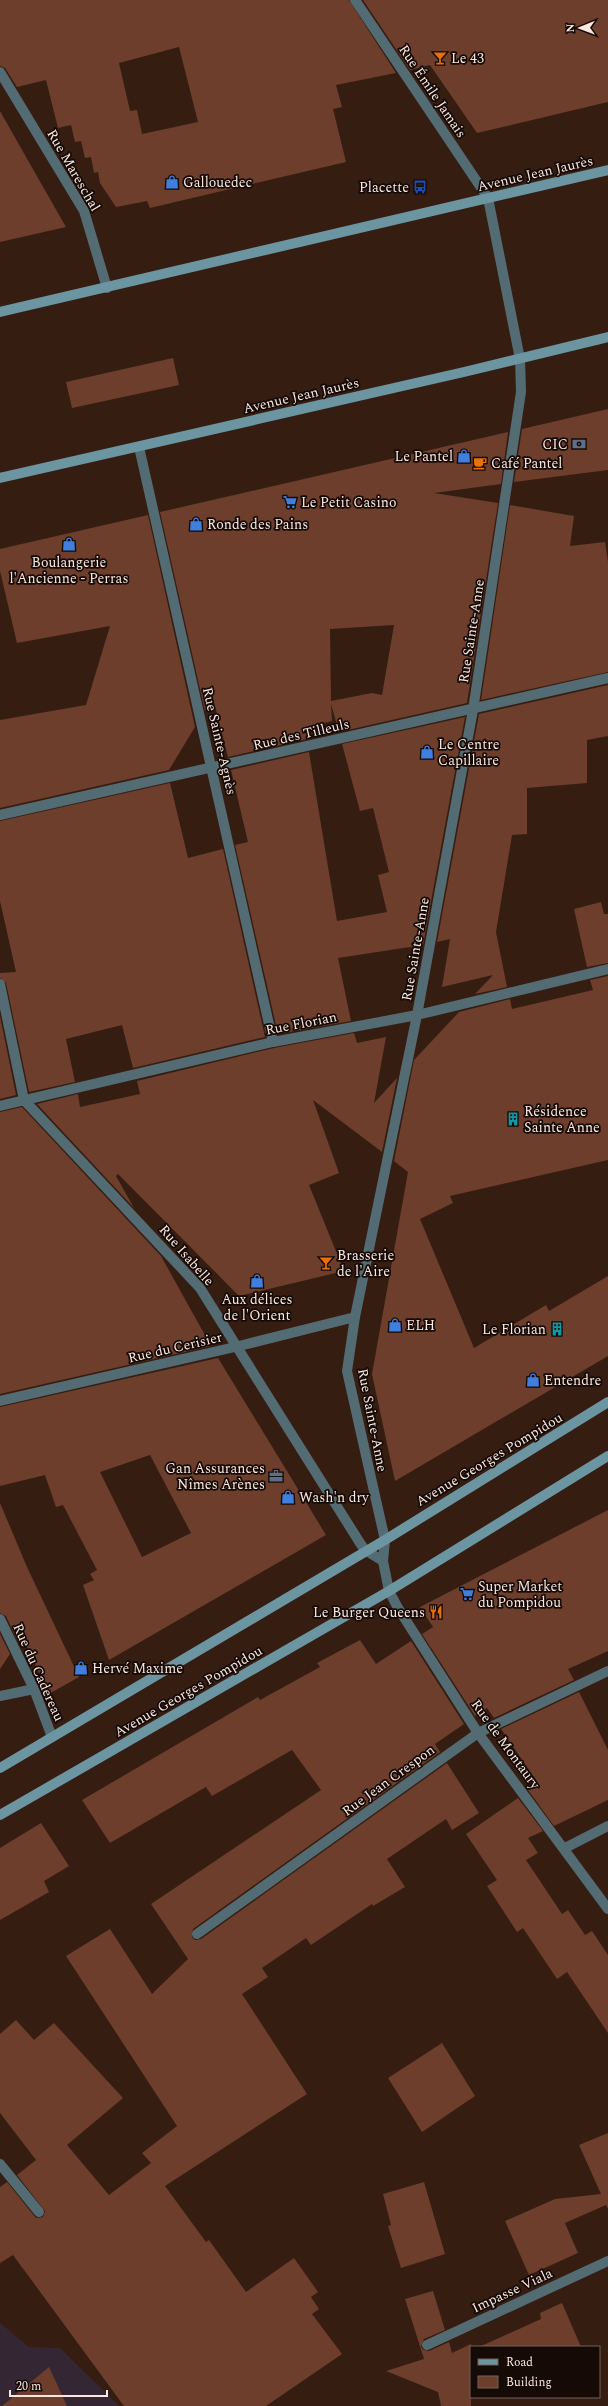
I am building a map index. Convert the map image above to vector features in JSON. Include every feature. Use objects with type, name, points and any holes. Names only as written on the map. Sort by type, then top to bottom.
[{"type":"main road","name":"Avenue Jean Jaurès","points":[[0,312],[608,170]]},
{"type":"main road","name":"Avenue Jean Jaurès","points":[[0,478],[520,359],[608,337]]},
{"type":"main road","name":"Avenue Georges Pompidou","points":[[0,1768],[365,1550],[385,1540],[608,1402]]},
{"type":"main road","name":"Avenue Georges Pompidou","points":[[0,1815],[389,1591],[608,1456]]},
{"type":"street","name":"Rue Émile Jamais","points":[[355,0],[488,198]]},
{"type":"street","name":"Rue Mareschal","points":[[0,72],[84,211],[107,288]]},
{"type":"street","name":"Rue Sainte-Anne","points":[[385,1540],[347,1371],[355,1317],[417,1015],[473,710],[521,392],[520,359],[488,198]]},
{"type":"street","name":"Rue Sainte-Agnès","points":[[139,447],[273,1042]]},
{"type":"street","name":"Rue des Tilleuls","points":[[0,815],[212,769],[608,678]]},
{"type":"street","name":"Rue Florian","points":[[0,1106],[273,1042],[417,1015],[608,969]]},
{"type":"street","points":[[0,984],[24,1100]]},
{"type":"street","name":"Rue Isabelle","points":[[24,1100],[200,1288],[235,1347],[365,1550]]},
{"type":"street","name":"Rue du Cerisier","points":[[0,1401],[235,1347],[355,1317]]},
{"type":"street","points":[[385,1540],[382,1561],[389,1591]]},
{"type":"street","points":[[365,1550],[382,1561]]},
{"type":"street","name":"Rue de Montaury","points":[[389,1591],[478,1733],[565,1848],[608,1909]]},
{"type":"street","name":"Rue du Cadereau","points":[[0,1619],[34,1689],[52,1737]]},
{"type":"street","name":"Rue Jean Crespon","points":[[196,1934],[478,1733],[608,1671]]},
{"type":"street","points":[[0,1696],[34,1689]]},
{"type":"street","points":[[565,1848],[608,1826]]},
{"type":"street","points":[[0,2164],[39,2212]]},
{"type":"street","name":"Impasse Viala","points":[[428,2345],[608,2261]]},
{"type":"shaded area","points":[[0,2323],[29,2347],[60,2348],[119,2406],[0,2406]]},
{"type":"building","points":[[0,0],[349,0],[396,73],[336,85],[342,107],[333,109],[346,162],[150,208],[147,201],[116,207],[100,183],[98,172],[94,173],[91,157],[85,158],[81,141],[75,142],[71,125],[58,128],[46,80],[17,87],[5,68],[0,66]],"holes":[[[179,47],[198,122],[142,134],[137,110],[130,111],[119,63]]]},
{"type":"building","points":[[363,0],[608,0],[608,102],[477,133],[430,65],[410,70]]},
{"type":"building","points":[[0,111],[38,178],[66,227],[0,242]]},
{"type":"building","points":[[173,358],[179,385],[72,408],[66,382]]},
{"type":"building","points":[[608,409],[608,470],[514,482],[522,429]]},
{"type":"building","points":[[508,432],[501,484],[434,493],[498,503],[467,703],[339,732],[331,704],[332,721],[305,727],[307,739],[228,757],[213,698],[205,711],[160,512]],"holes":[[[394,625],[382,695],[372,693],[331,701],[330,629]]]},
{"type":"building","points":[[510,505],[574,516],[570,546],[605,542],[608,562],[608,672],[481,700]]},
{"type":"building","points":[[148,515],[195,727],[169,770],[0,808],[0,720],[86,705],[110,626],[17,643],[0,571],[0,549]]},
{"type":"building","points":[[608,685],[608,736],[587,740],[587,783],[527,788],[527,834],[512,835],[496,932],[507,987],[475,994],[493,975],[442,987],[450,939],[437,942],[479,714]]},
{"type":"building","points":[[465,717],[423,945],[338,958],[351,1021],[278,1034],[235,845],[248,842],[231,770],[309,752],[337,921],[387,912],[378,875],[389,872],[373,808],[360,811],[342,744]]},
{"type":"building","points":[[170,783],[188,858],[223,849],[265,1037],[133,1068],[122,1025],[66,1039],[75,1082],[29,1092],[6,983],[0,978],[0,973],[16,972],[0,901],[0,821]]},
{"type":"building","points":[[601,902],[604,914],[608,914],[608,963],[587,967],[574,909]]},
{"type":"building","points":[[608,976],[608,1160],[450,1196],[453,1203],[420,1219],[474,1348],[546,1305],[549,1311],[608,1276],[608,1356],[395,1481],[372,1374],[408,1172],[394,1161],[414,1060],[459,1012],[510,999],[512,1009],[593,990],[590,980]]},
{"type":"building","points":[[0,1016],[16,1095],[0,1099]]},
{"type":"building","points":[[354,1033],[357,1043],[386,1037],[374,1103],[397,1078],[382,1152],[313,1100],[339,1173],[309,1185],[344,1271],[239,1296],[118,1174],[116,1176],[134,1208],[37,1104],[78,1094],[80,1107],[140,1094],[137,1081],[274,1048]]},
{"type":"building","points":[[22,1107],[161,1256],[211,1346],[0,1394],[0,1112]]},
{"type":"building","points":[[218,1358],[326,1535],[109,1660],[83,1585],[94,1580],[90,1574],[97,1570],[63,1505],[56,1507],[45,1475],[0,1486],[0,1407]],"holes":[[[150,1455],[191,1533],[142,1557],[100,1472]]]},
{"type":"building","points":[[0,1503],[27,1567],[79,1677],[49,1694],[22,1636],[18,1642],[6,1616],[0,1613]]},
{"type":"building","points":[[608,1510],[608,1651],[568,1669],[574,1680],[494,1718],[487,1708],[475,1716],[422,1634],[433,1627],[420,1607]]},
{"type":"building","points":[[0,1634],[10,1654],[0,1669]]},
{"type":"building","points":[[360,1640],[376,1664],[411,1641],[464,1724],[435,1744],[440,1752],[193,1929],[192,1937],[195,1940],[201,1939],[447,1763],[479,1813],[452,1830],[446,1819],[387,1859],[405,1887],[373,1906],[372,1904],[311,1945],[306,1938],[262,1968],[268,1977],[242,1994],[307,2094],[165,2186],[206,2242],[209,2240],[246,2292],[294,2258],[318,2292],[311,2297],[319,2309],[312,2314],[342,2354],[266,2406],[124,2406],[13,2255],[0,2263],[0,2187],[7,2182],[36,2218],[43,2217],[45,2211],[17,2175],[36,2160],[0,2113],[0,2034],[16,2020],[34,2040],[54,2023],[123,2098],[67,2145],[109,2195],[151,2163],[142,2153],[177,2126],[66,1956],[110,1929],[152,1994],[188,1959],[151,1904],[321,1790],[292,1750],[212,1796],[206,1787],[110,1843],[82,1800],[258,1697],[260,1700],[320,1667],[317,1663]]},
{"type":"building","points":[[579,1692],[608,1750],[608,1800],[554,1826],[528,1790],[538,1783],[501,1729]]},
{"type":"building","points":[[518,1798],[543,1831],[528,1838],[538,1853],[526,1860],[562,1914],[568,1910],[585,1935],[592,1931],[608,1955],[608,2033],[567,1972],[557,1979],[523,1928],[517,1932],[487,1886],[497,1880],[466,1834]]},
{"type":"building","points":[[41,1823],[69,1866],[44,1881],[49,1892],[0,1920],[0,1848]]},
{"type":"building","points":[[442,2043],[475,2096],[422,2132],[388,2078]]},
{"type":"building","points":[[608,2133],[608,2209],[606,2205],[565,2223],[578,2253],[529,2275],[505,2221],[555,2199],[601,2194],[579,2145]]},
{"type":"building","points":[[424,2182],[445,2254],[401,2268],[388,2226],[391,2225],[383,2194]]},
{"type":"building","points":[[433,2291],[445,2330],[424,2339],[421,2347],[424,2350],[429,2351],[449,2342],[452,2353],[471,2344],[471,2406],[441,2406],[438,2392],[386,2371],[424,2359],[405,2299]]},
{"type":"building","points":[[562,2303],[581,2346],[481,2346],[541,2319],[540,2313]]},
{"type":"building","points":[[49,2367],[67,2406],[2,2406]]},
{"type":"place","name":"Le 43","points":[[440,58]]},
{"type":"place","name":"Gallouedec","points":[[172,182]]},
{"type":"place","name":"Placette","points":[[420,187]]},
{"type":"place","name":"CIC","points":[[579,444]]},
{"type":"place","name":"Le Pantel","points":[[464,456]]},
{"type":"place","name":"Café Pantel","points":[[480,463]]},
{"type":"place","name":"Le Petit Casino","points":[[290,502]]},
{"type":"place","name":"Ronde des Pains","points":[[196,524]]},
{"type":"place","name":"Boulangerie l'Ancienne - Perras","points":[[69,544]]},
{"type":"place","name":"Le Centre Capillaire","points":[[427,752]]},
{"type":"place","name":"Résidence Sainte Anne","points":[[513,1119]]},
{"type":"place","name":"Brasserie de l'Aire","points":[[326,1263]]},
{"type":"place","name":"Aux délices de l'Orient","points":[[257,1281]]},
{"type":"place","name":"ELH","points":[[395,1325]]},
{"type":"place","name":"Le Florian","points":[[557,1329]]},
{"type":"place","name":"Entendre","points":[[533,1380]]},
{"type":"place","name":"Gan Assurances Nîmes Arènes","points":[[276,1476]]},
{"type":"place","name":"Wash'n dry","points":[[288,1497]]},
{"type":"place","name":"Super Market du Pompidou","points":[[467,1594]]},
{"type":"place","name":"Le Burger Queens","points":[[436,1612]]},
{"type":"place","name":"Hervé Maxime","points":[[81,1668]]}]
